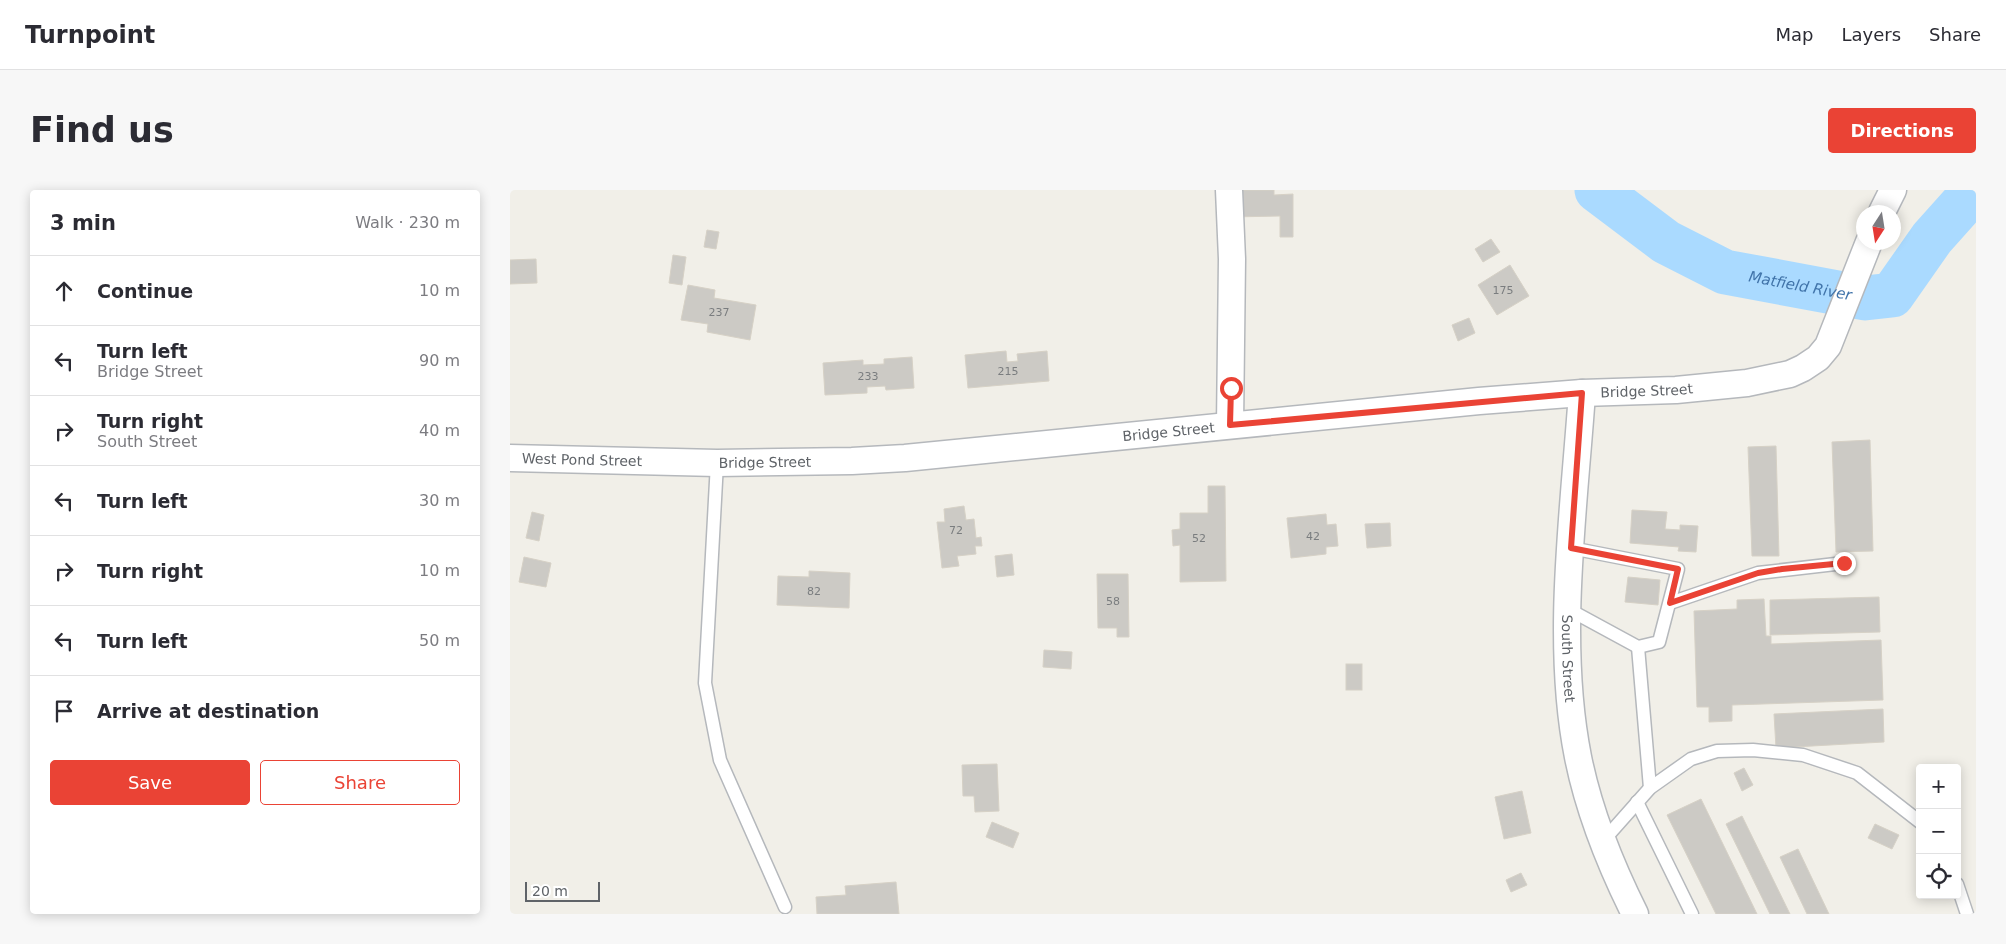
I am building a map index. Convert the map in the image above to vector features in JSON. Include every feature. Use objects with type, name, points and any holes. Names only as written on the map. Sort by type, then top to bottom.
[{"type":"street","points":[[1230,190],[1232,286],[1230,425]]},
{"type":"street","points":[[1886,205],[1893,190]]},
{"type":"street","name":"Bridge Street","points":[[656,462],[833,462],[905,458],[1230,425],[1582,393],[1676,390],[1746,383],[1790,374],[1818,358],[1834,335],[1866,250]]},
{"type":"street","name":"South Street","points":[[1582,393],[1568,609],[1568,677],[1572,717],[1578,757],[1588,796],[1603,841],[1635,914]]},
{"type":"street","name":"West Pond Street","points":[[510,458],[656,462]]},
{"type":"lane","points":[[717,463],[705,682],[720,760],[785,907]]},
{"type":"lane","points":[[1568,609],[1638,648],[1659,642],[1678,569],[1571,548]]},
{"type":"lane","points":[[1670,603],[1758,573],[1844,563]]},
{"type":"lane","points":[[1638,648],[1650,788]]},
{"type":"lane","points":[[1603,841],[1650,788],[1691,759],[1717,751],[1753,750],[1803,755],[1857,773],[1916,819]]},
{"type":"lane","points":[[1637,802],[1692,914]]},
{"type":"lane","points":[[1961,896],[1967,914]]},
{"type":"building","points":[[1231,190],[1274,190],[1274,195],[1293,194],[1293,237],[1280,237],[1280,216],[1231,217]]},
{"type":"building","points":[[707,230],[719,232],[716,249],[704,247]]},
{"type":"building","points":[[1491,239],[1500,252],[1483,262],[1475,249]]},
{"type":"building","points":[[673,255],[686,257],[682,285],[669,283]]},
{"type":"building","points":[[536,259],[537,283],[510,284],[510,260]]},
{"type":"building","points":[[1510,265],[1529,296],[1497,315],[1478,285]]},
{"type":"building","points":[[688,285],[715,290],[714,298],[756,305],[750,340],[707,332],[708,324],[681,320]]},
{"type":"building","points":[[1469,318],[1475,333],[1458,341],[1452,325]]},
{"type":"building","points":[[1006,351],[1007,362],[1018,361],[1017,354],[1047,351],[1049,381],[968,388],[965,355]]},
{"type":"building","points":[[912,357],[914,388],[886,390],[885,386],[867,387],[867,393],[825,395],[823,363],[863,360],[863,365],[884,364],[884,359]]},
{"type":"building","points":[[1870,440],[1873,551],[1836,552],[1832,442]]},
{"type":"building","points":[[1776,446],[1779,556],[1752,556],[1748,447]]},
{"type":"building","points":[[1208,486],[1225,486],[1226,581],[1180,582],[1180,545],[1173,546],[1172,530],[1180,529],[1180,513],[1208,513]]},
{"type":"building","points":[[964,506],[966,520],[974,519],[976,538],[981,537],[982,546],[975,546],[976,554],[957,556],[959,566],[942,568],[937,522],[945,522],[944,509]]},
{"type":"building","points":[[1632,510],[1667,512],[1665,529],[1680,530],[1680,525],[1698,526],[1696,552],[1678,551],[1679,547],[1630,543]]},
{"type":"building","points":[[532,512],[544,515],[539,541],[526,538]]},
{"type":"building","points":[[1326,514],[1327,525],[1336,524],[1338,546],[1326,547],[1326,554],[1291,558],[1287,518]]},
{"type":"building","points":[[1390,523],[1391,546],[1367,548],[1365,524]]},
{"type":"building","points":[[1012,554],[1014,575],[997,577],[995,556]]},
{"type":"building","points":[[524,557],[551,563],[546,587],[519,582]]},
{"type":"building","points":[[809,571],[850,573],[849,608],[777,605],[778,576],[809,577]]},
{"type":"building","points":[[1097,574],[1128,574],[1129,637],[1117,637],[1117,628],[1098,628]]},
{"type":"building","points":[[1628,577],[1660,580],[1658,605],[1625,602]]},
{"type":"building","points":[[1879,597],[1880,632],[1770,635],[1770,600]]},
{"type":"building","points":[[1764,599],[1766,636],[1771,636],[1771,644],[1881,640],[1883,700],[1732,705],[1732,721],[1709,722],[1709,707],[1697,707],[1694,611],[1737,609],[1737,600]]},
{"type":"building","points":[[1044,650],[1072,652],[1071,669],[1043,667]]},
{"type":"building","points":[[1346,664],[1362,664],[1362,690],[1346,690]]},
{"type":"building","points":[[1883,709],[1884,742],[1776,748],[1774,714]]},
{"type":"building","points":[[997,764],[999,811],[975,812],[974,796],[963,796],[962,765]]},
{"type":"building","points":[[1744,768],[1753,785],[1742,791],[1734,773]]},
{"type":"building","points":[[1522,791],[1531,833],[1504,839],[1495,797]]},
{"type":"building","points":[[1701,799],[1757,914],[1716,914],[1667,815]]},
{"type":"building","points":[[1742,816],[1790,914],[1770,914],[1726,824]]},
{"type":"building","points":[[992,822],[1019,833],[1013,848],[986,837]]},
{"type":"building","points":[[1875,824],[1899,835],[1892,849],[1868,838]]},
{"type":"building","points":[[1798,849],[1829,914],[1807,914],[1780,857]]},
{"type":"building","points":[[1521,873],[1527,885],[1511,892],[1506,880]]},
{"type":"building","points":[[896,882],[899,914],[817,914],[816,897],[846,895],[845,886]]},
{"type":"waterway","name":"Matfield River","points":[[1597,190],[1666,242],[1725,272],[1865,298],[1892,295],[1932,238],[1975,190]]},
{"type":"route","points":[[1231,388],[1230,425],[1582,393],[1571,548],[1678,569],[1670,603],[1758,573],[1844,563]]}]
